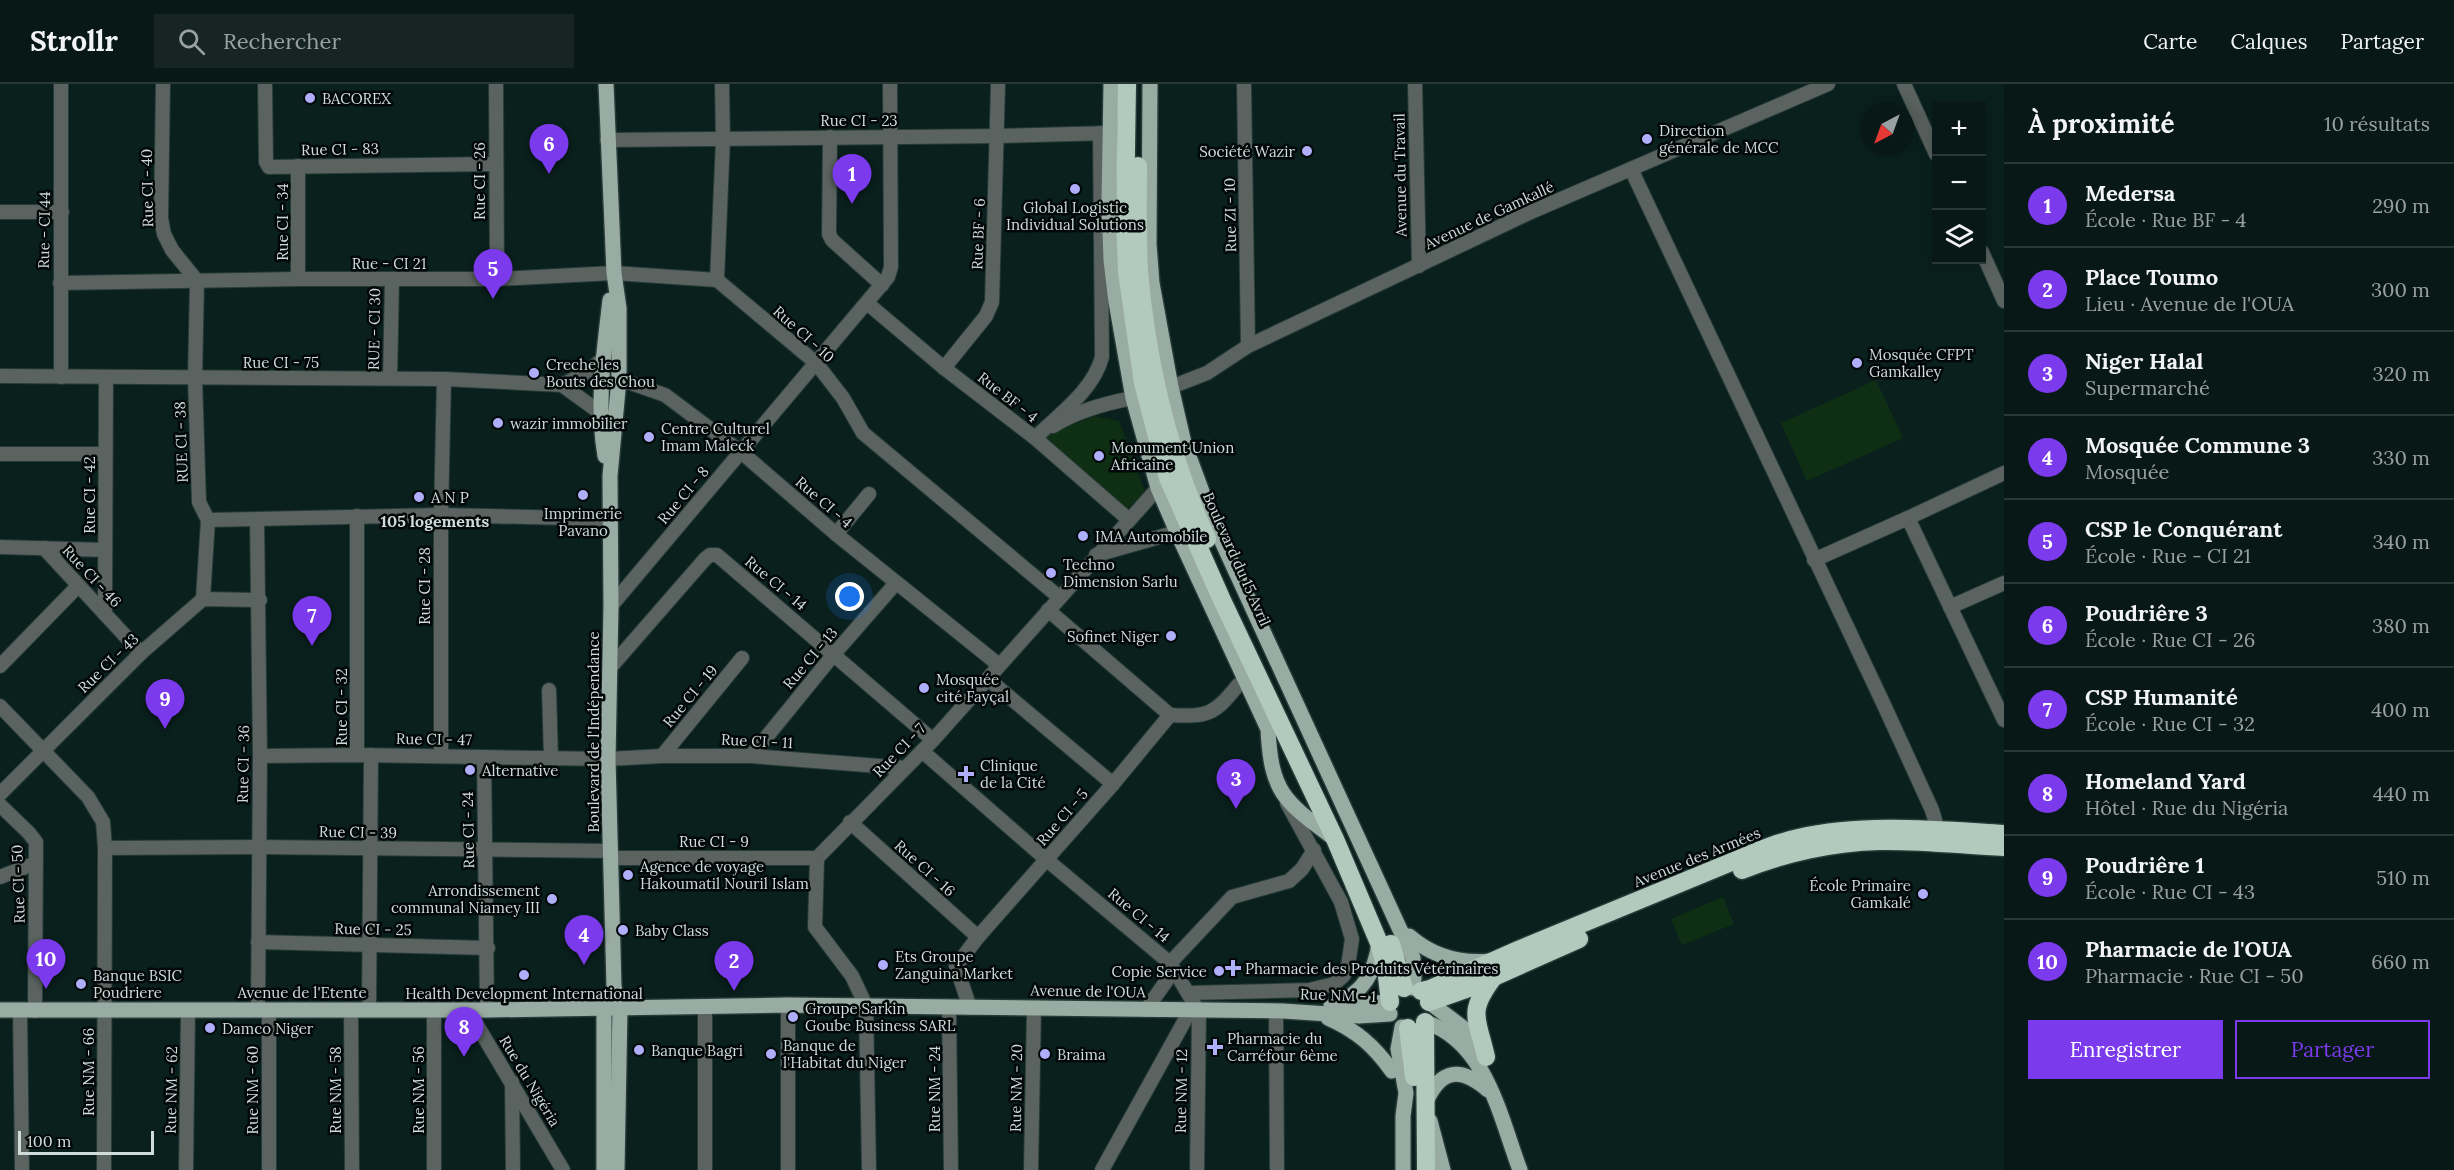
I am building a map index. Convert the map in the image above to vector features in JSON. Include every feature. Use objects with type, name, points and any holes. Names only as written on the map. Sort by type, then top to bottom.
[{"type":"highway","name":"Boulevard du 15 Avril","points":[[1127,84],[1125,217],[1127,272],[1143,383],[1153,425],[1177,501],[1335,839],[1379,943],[1401,1019]]},
{"type":"highway","name":"Boulevard du 15 Avril","points":[[1138,84],[1140,272],[1156,386],[1169,437],[1183,481],[1202,528],[1387,914],[1417,992]]},
{"type":"highway","name":"Avenue des Armées","points":[[1417,992],[1469,988],[1496,968],[1762,862],[1836,845],[2004,834]]},
{"type":"highway","name":"Avenue des Armées","points":[[1940,837],[2004,847]]},
{"type":"highway","points":[[1486,1057],[1476,1006],[1496,968]]},
{"type":"highway","points":[[1401,1019],[1429,1015],[1417,992],[1395,993],[1401,1019],[1425,1104],[1426,1170]]},
{"type":"highway","points":[[1401,1019],[1413,1059],[1417,1170]]},
{"type":"main road","name":"Boulevard de l'Indépendance","points":[[606,84],[614,273],[619,308],[619,379],[610,476],[611,606],[608,759],[614,987],[620,1009],[617,1170]]},
{"type":"main road","points":[[1111,84],[1105,133],[1111,260],[1133,398],[1158,488],[1268,729],[1270,765],[1280,791],[1303,815],[1335,839]]},
{"type":"main road","name":"Boulevard du 15 Avril","points":[[1150,84],[1149,244],[1152,283],[1184,443],[1207,508],[1387,914],[1409,936],[1417,948],[1424,965],[1424,978],[1417,992]]},
{"type":"main road","name":"Boulevard de l'Indépendance","points":[[610,476],[603,447],[603,359],[614,273]]},
{"type":"main road","points":[[1409,936],[1424,948],[1446,958],[1496,968]]},
{"type":"main road","points":[[1321,1010],[1348,998],[1364,984],[1374,965],[1379,943]]},
{"type":"main road","name":"Boulevard de l'Indépendance","points":[[604,1170],[604,1009],[614,987]]},
{"type":"main road","points":[[1417,992],[1469,1034],[1486,1057],[1491,1091]]},
{"type":"main road","name":"Avenue de l'OUA","points":[[604,1009],[788,1005],[1194,1012],[1280,1011]]},
{"type":"main road","name":"Avenue de l'Etente","points":[[0,1010],[487,1011],[604,1009]]},
{"type":"main road","points":[[1321,1010],[1363,1037],[1392,1071]]},
{"type":"main road","name":"Rue NM - 1","points":[[1280,1011],[1321,1010],[1401,1019]]},
{"type":"main road","points":[[1401,1019],[1390,1057],[1403,1116]]},
{"type":"main road","points":[[1401,1019],[1449,1033],[1465,1046],[1491,1091],[1520,1170]]},
{"type":"main road","points":[[1401,1019],[1398,1049],[1405,1083],[1403,1170]]},
{"type":"main road","points":[[1413,1059],[1443,1170]]},
{"type":"main road","points":[[1425,1104],[1436,1083],[1455,1074],[1469,1076],[1491,1091]]},
{"type":"street","name":"Rue - CI 44","points":[[61,84],[61,377]]},
{"type":"street","name":"Rue CI - 40","points":[[163,84],[161,218],[164,234],[172,250],[197,281]]},
{"type":"street","name":"Rue CI - 83","points":[[265,84],[266,162],[269,167],[495,164]]},
{"type":"street","name":"Rue CI - 26","points":[[496,84],[497,279]]},
{"type":"street","points":[[717,280],[723,139],[722,84]]},
{"type":"street","name":"Rue CI - 8","points":[[611,606],[888,277],[891,267],[890,84]]},
{"type":"street","name":"Rue BF - 6","points":[[944,368],[986,316],[992,302],[998,84]]},
{"type":"street","name":"Rue ZI - 10","points":[[1244,84],[1248,346]]},
{"type":"street","name":"Avenue du Travail","points":[[1415,84],[1419,266]]},
{"type":"street","name":"Avenue de Gamkallé","points":[[1171,387],[1208,373],[1248,346],[1531,212],[1828,84]]},
{"type":"street","points":[[1904,84],[1932,145]]},
{"type":"street","points":[[1035,438],[1091,383],[1099,369],[1102,357],[1105,133]]},
{"type":"street","name":"Rue CI - 23","points":[[607,140],[1105,133]]},
{"type":"street","points":[[830,136],[829,234],[832,240],[882,285]]},
{"type":"street","name":"Rue CI - 34","points":[[298,166],[298,279]]},
{"type":"street","points":[[1631,169],[1927,800],[1940,837]]},
{"type":"street","points":[[0,212],[62,212]]},
{"type":"street","points":[[1986,261],[2004,301]]},
{"type":"street","name":"Rue - CI 21","points":[[60,283],[298,279],[497,279],[614,273],[717,280]]},
{"type":"street","name":"RUE - CI 30","points":[[390,378],[392,280]]},
{"type":"street","name":"Rue CI - 10","points":[[717,280],[816,363],[843,399],[863,434],[1059,597]]},
{"type":"street","name":"RUE CI - 38","points":[[197,281],[195,379],[199,502],[208,519],[203,599]]},
{"type":"street","name":"Rue BF - 4","points":[[867,303],[944,368],[1035,438],[1128,519]]},
{"type":"street","points":[[602,414],[562,385],[582,375],[603,359]]},
{"type":"street","name":"Rue CI - 75","points":[[0,376],[195,379],[390,378],[562,385]]},
{"type":"street","name":"Rue CI - 42","points":[[105,614],[106,377]]},
{"type":"street","name":"Rue CI - 28","points":[[441,756],[441,515],[444,379]]},
{"type":"street","name":"Rue CI - 4","points":[[619,379],[664,395],[741,452],[836,534],[999,665]]},
{"type":"street","points":[[1035,438],[1062,420],[1103,404],[1133,398]]},
{"type":"street","points":[[0,454],[105,454]]},
{"type":"street","points":[[1814,560],[2004,473]]},
{"type":"street","name":"Rue CI - 7","points":[[817,858],[933,740],[1158,488]]},
{"type":"street","points":[[836,534],[869,494]]},
{"type":"street","points":[[208,519],[441,515],[611,519]]},
{"type":"street","name":"Rue CI - 32","points":[[357,516],[364,755]]},
{"type":"street","points":[[1908,518],[2004,720]]},
{"type":"street","name":"Rue CI - 36","points":[[257,519],[260,600],[258,942],[263,1010]]},
{"type":"street","points":[[1096,555],[1177,532]]},
{"type":"street","points":[[0,547],[105,550]]},
{"type":"street","name":"Rue CI - 46","points":[[44,548],[141,653]]},
{"type":"street","name":"Rue CI - 14","points":[[610,668],[710,555],[717,555],[933,740]]},
{"type":"street","name":"Rue CI - 13","points":[[751,756],[834,654],[896,583]]},
{"type":"street","points":[[1950,607],[2004,583]]},
{"type":"street","points":[[0,666],[78,586]]},
{"type":"street","points":[[203,599],[260,600]]},
{"type":"street","name":"Rue CI - 43","points":[[0,794],[141,653],[203,599]]},
{"type":"street","points":[[1048,610],[1170,715],[1196,717],[1220,708],[1238,685]]},
{"type":"street","name":"Rue CI - 19","points":[[662,756],[742,658]]},
{"type":"street","points":[[988,679],[1113,784]]},
{"type":"street","points":[[549,690],[551,758]]},
{"type":"street","name":"Rue NM - 66","points":[[0,706],[88,797],[103,822],[105,848],[104,1170]]},
{"type":"street","name":"Rue CI - 5","points":[[970,1008],[956,966],[1170,715]]},
{"type":"street","name":"Rue CI - 14","points":[[922,751],[1172,967],[1188,993],[1194,1012]]},
{"type":"street","points":[[364,755],[370,849],[369,1010]]},
{"type":"street","name":"Rue CI - 47","points":[[260,756],[364,755],[608,759]]},
{"type":"street","name":"Rue CI - 11","points":[[608,759],[662,756],[751,756],[905,768]]},
{"type":"street","name":"Rue CI - 24","points":[[484,757],[487,1011]]},
{"type":"street","points":[[1188,993],[1309,990],[1334,984],[1340,980],[1348,966],[1352,939],[1341,902],[1280,791]]},
{"type":"street","name":"Rue CI - 50","points":[[0,806],[34,838],[36,863],[22,1170]]},
{"type":"street","name":"Rue CI - 16","points":[[850,822],[978,938]]},
{"type":"street","name":"Rue CI - 39","points":[[105,848],[258,847],[611,854]]},
{"type":"street","points":[[1146,1010],[1172,967],[1232,897],[1289,881],[1302,868],[1314,850]]},
{"type":"street","name":"Rue CI - 9","points":[[611,854],[817,858]]},
{"type":"street","points":[[817,858],[815,927],[852,976],[866,1006],[869,1170]]},
{"type":"street","points":[[0,877],[36,863]]},
{"type":"street","name":"Rue CI - 25","points":[[258,942],[488,948]]},
{"type":"street","points":[[788,1005],[788,1170]]},
{"type":"street","points":[[705,1007],[705,1170]]},
{"type":"street","name":"Rue NM - 24","points":[[950,1007],[951,1170]]},
{"type":"street","name":"Rue NM - 20","points":[[1031,1170],[1034,1008]]},
{"type":"street","name":"Rue NM - 60","points":[[263,1010],[269,1170]]},
{"type":"street","name":"Rue NM - 58","points":[[351,1010],[352,1170]]},
{"type":"street","name":"Rue NM - 56","points":[[434,1010],[434,1170]]},
{"type":"street","name":"Rue du Nigéria","points":[[468,1010],[512,1080],[563,1170]]},
{"type":"street","name":"Rue NM - 62","points":[[186,1170],[188,1011]]},
{"type":"street","points":[[1277,1170],[1280,1011]]},
{"type":"street","points":[[1102,1170],[1194,1012]]},
{"type":"street","name":"Rue NM - 12","points":[[1194,1012],[1197,1170]]},
{"type":"street","points":[[512,1080],[513,1170]]},
{"type":"street","points":[[1112,1151],[1113,1170]]},
{"type":"green space","points":[[1876,380],[1903,438],[1807,481],[1781,423]]},
{"type":"green space","points":[[1094,416],[1119,421],[1145,492],[1125,511],[1044,442],[1044,436]]},
{"type":"green space","points":[[1723,897],[1734,924],[1682,945],[1671,919]]},
{"type":"place","name":"BACOREX","points":[[310,98]]},
{"type":"place","name":"Direction générale de MCC","points":[[1647,139]]},
{"type":"place","name":"Société Wazir","points":[[1307,151]]},
{"type":"place","name":"Poudriêre 3","points":[[549,174]]},
{"type":"place","name":"Global Logistic Individual Solutions","points":[[1075,189]]},
{"type":"place","name":"Medersa","points":[[852,204]]},
{"type":"place","name":"CSP le Conquérant","points":[[493,299]]},
{"type":"place","name":"Mosquée CFPT Gamkalley","points":[[1857,363]]},
{"type":"place","name":"Creche les Bouts des Chou","points":[[534,373]]},
{"type":"place","name":"wazir immobilier","points":[[498,423]]},
{"type":"place","name":"Centre Culturel Imam Maleck","points":[[649,437]]},
{"type":"place","name":"Monument Union Africaine","points":[[1099,456]]},
{"type":"place","name":"Imprimerie Pavano","points":[[583,495]]},
{"type":"place","name":"A N P","points":[[419,497]]},
{"type":"place","name":"IMA Automobile","points":[[1083,536]]},
{"type":"place","name":"Techno Dimension Sarlu","points":[[1051,573]]},
{"type":"place","name":"Sofinet Niger","points":[[1171,636]]},
{"type":"place","name":"CSP Humanité","points":[[312,646]]},
{"type":"place","name":"Mosquée cité Fayçal","points":[[924,688]]},
{"type":"place","name":"Poudriêre 1","points":[[165,729]]},
{"type":"place","name":"Alternative","points":[[470,770]]},
{"type":"place","name":"Clinique de la Cité","points":[[966,774]]},
{"type":"place","name":"Niger Halal","points":[[1236,809]]},
{"type":"place","name":"Agence de voyage Hakoumatil Nouril Islam","points":[[628,875]]},
{"type":"place","name":"École Primaire Gamkalé","points":[[1923,894]]},
{"type":"place","name":"Arrondissement communal Niamey III","points":[[552,899]]},
{"type":"place","name":"Baby Class","points":[[623,930]]},
{"type":"place","name":"Mosquée Commune 3","points":[[584,965]]},
{"type":"place","name":"Ets Groupe Zanguina Market","points":[[883,965]]},
{"type":"place","name":"Pharmacie des Produits Vétérinaires","points":[[1233,968]]},
{"type":"place","name":"Copie Service","points":[[1219,971]]},
{"type":"place","name":"Health Development International","points":[[524,975]]},
{"type":"place","name":"Banque BSIC Poudriere","points":[[81,984]]},
{"type":"place","name":"Pharmacie de l'OUA","points":[[46,989]]},
{"type":"place","name":"Place Toumo","points":[[734,991]]},
{"type":"place","name":"Groupe Sarkin Goube Business SARL","points":[[793,1017]]},
{"type":"place","name":"Damco Niger","points":[[210,1028]]},
{"type":"place","name":"Pharmacie du Carréfour 6ème","points":[[1215,1047]]},
{"type":"place","name":"Banque Bagri","points":[[639,1050]]},
{"type":"place","name":"Banque de l'Habitat du Niger","points":[[771,1054]]},
{"type":"place","name":"Braima","points":[[1045,1054]]},
{"type":"place","name":"Homeland Yard","points":[[464,1057]]},
{"type":"district","name":"105 logements","points":[[435,521]]}]
